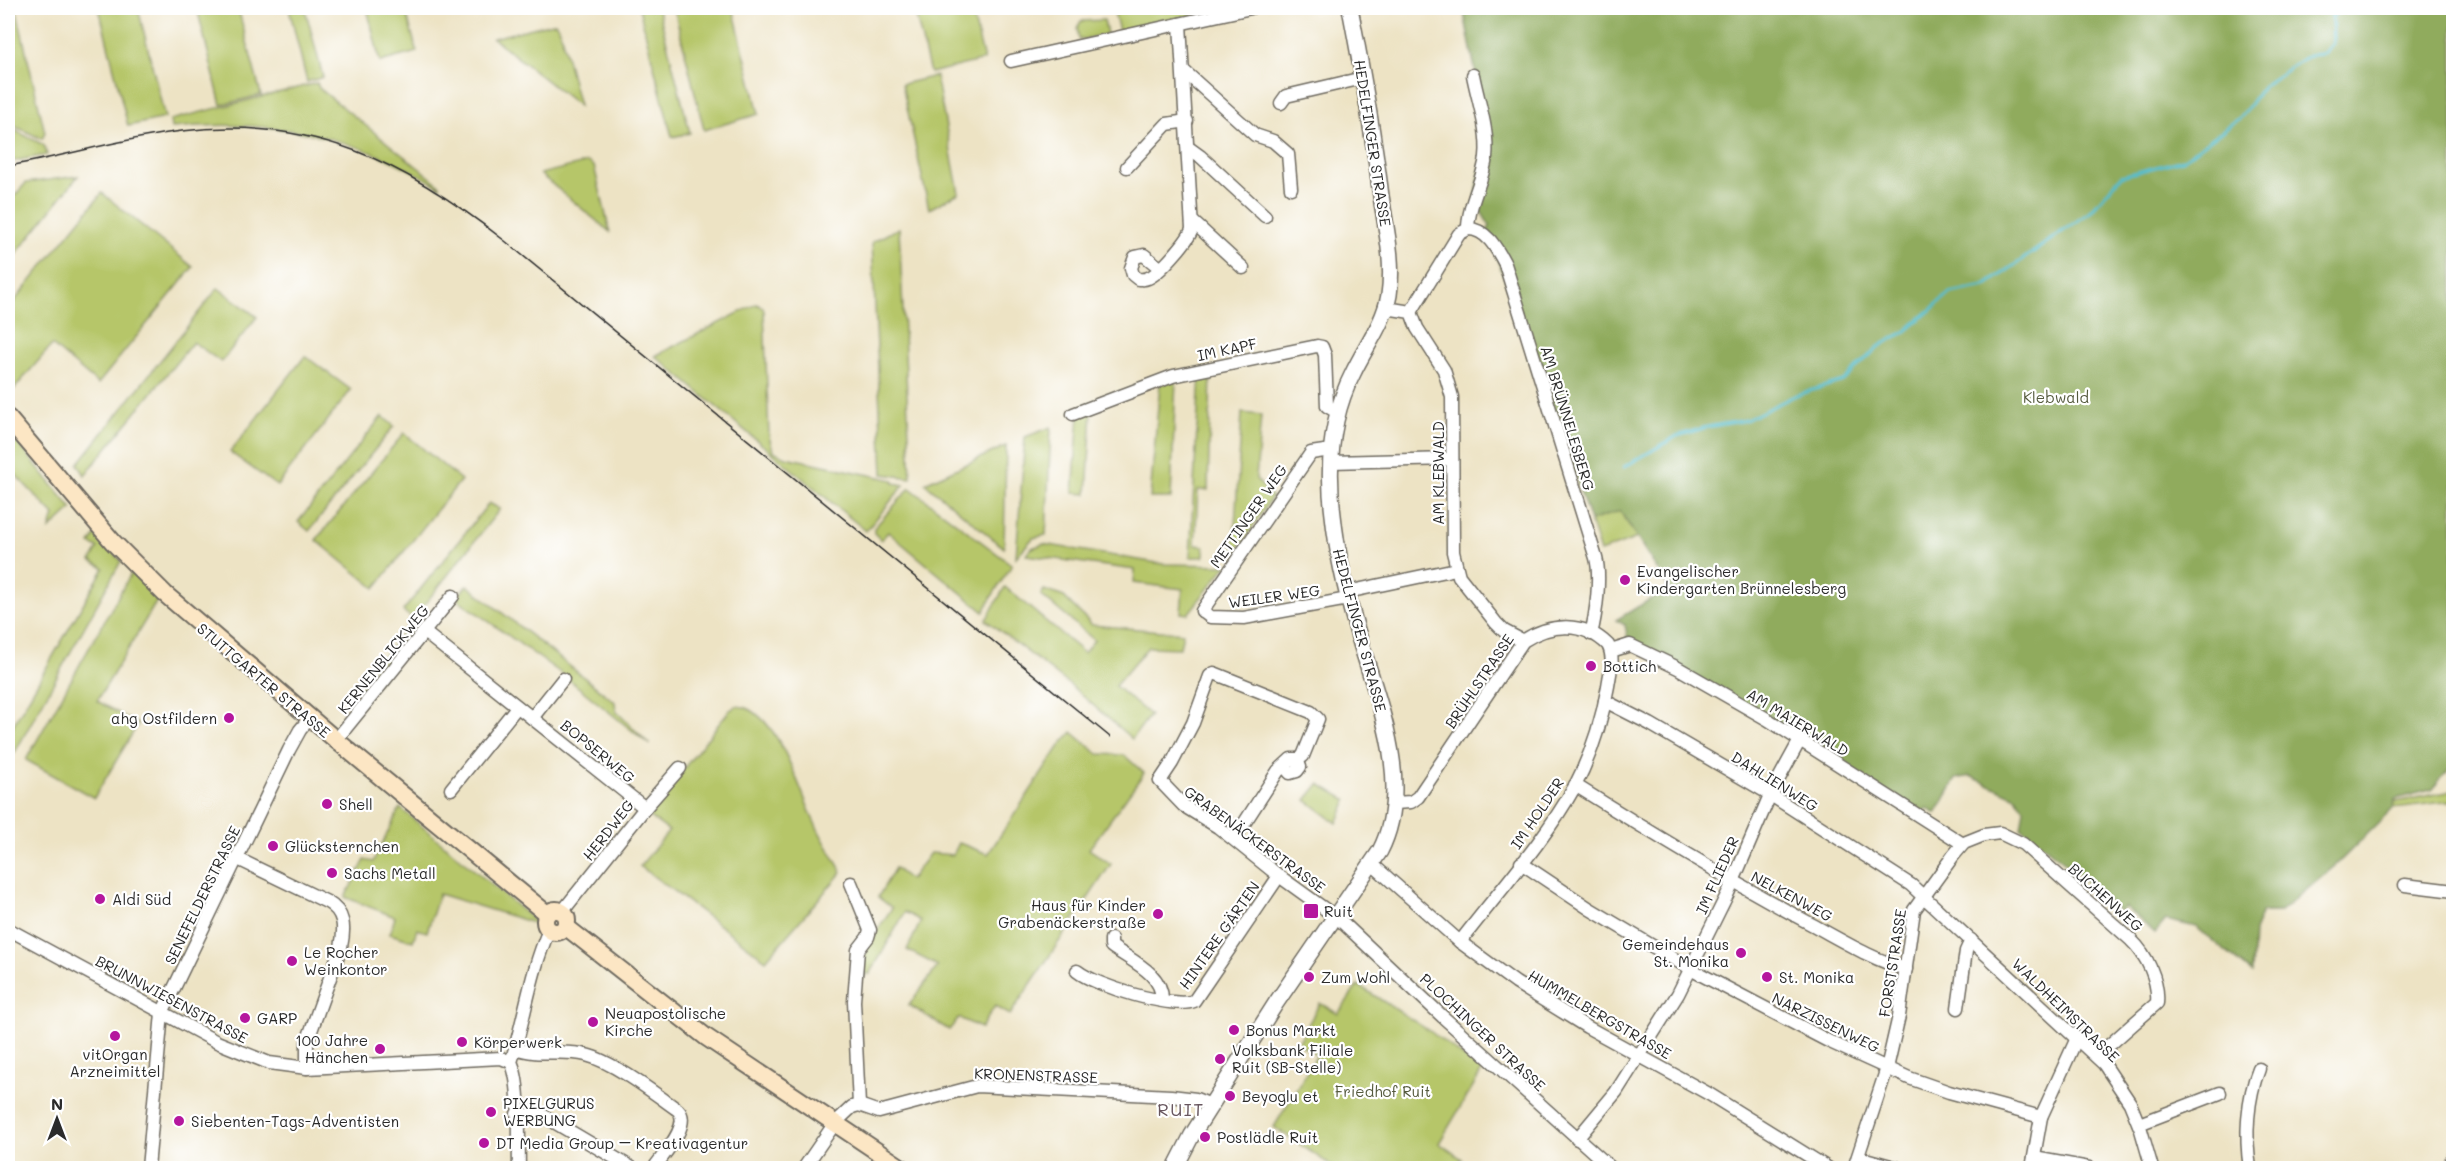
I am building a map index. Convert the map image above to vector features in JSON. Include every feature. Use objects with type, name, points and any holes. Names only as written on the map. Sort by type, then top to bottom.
[{"type":"main road","name":"STUTTGARTER STRASSE","points":[[8,418],[72,496],[132,562],[181,608],[336,740],[556,921],[699,1032],[902,1168]]},
{"type":"street","points":[[1011,61],[1251,8]]},
{"type":"street","name":"HEDELFINGER STRASSE","points":[[1174,1168],[1211,1105],[1335,916],[1372,864],[1389,833],[1394,803],[1390,750],[1347,595],[1332,513],[1331,456],[1338,412],[1348,383],[1386,308],[1390,287],[1390,262],[1363,78],[1350,8]]},
{"type":"street","points":[[1160,268],[1189,237],[1192,221],[1180,24]]},
{"type":"street","points":[[1184,71],[1255,135],[1273,141],[1288,154],[1291,188]]},
{"type":"street","points":[[1386,308],[1411,312],[1459,234],[1468,229],[1469,214],[1486,152],[1473,75]]},
{"type":"street","points":[[1281,103],[1286,96],[1363,78]]},
{"type":"street","points":[[1127,167],[1167,124],[1187,122]]},
{"type":"street","points":[[1189,148],[1265,216]]},
{"type":"street","points":[[1192,221],[1243,268]]},
{"type":"street","name":"AM BRÜNNELESBERG","points":[[1468,229],[1478,230],[1485,235],[1505,264],[1596,558],[1598,573],[1591,634]]},
{"type":"street","name":"AM KLEBWALD","points":[[1411,312],[1417,328],[1444,370],[1450,387],[1453,552],[1456,569]]},
{"type":"street","name":"IM KAPF","points":[[1072,414],[1176,375],[1317,346],[1322,347],[1325,355],[1327,406],[1338,412]]},
{"type":"street","name":"METTINGER WEG","points":[[1204,614],[1202,611],[1204,605],[1311,453],[1331,456],[1452,459]]},
{"type":"street","points":[[1456,569],[1496,623],[1504,631],[1523,641]]},
{"type":"street","name":"WEILER WEG","points":[[1204,614],[1210,617],[1244,618],[1456,569]]},
{"type":"street","name":"KERNENBLICKWEG","points":[[336,740],[453,597]]},
{"type":"street","name":"BRÜHLSTRASSE","points":[[1394,803],[1411,802],[1418,797],[1523,641],[1534,633],[1558,627],[1576,628],[1605,642],[1611,651]]},
{"type":"street","name":"BOPSERWEG","points":[[424,633],[645,808]]},
{"type":"street","name":"AM MAIERWALD","points":[[1611,651],[1628,644],[1660,659],[1800,740],[1963,844]]},
{"type":"street","name":"IM HOLDER","points":[[1460,942],[1521,863],[1575,785],[1590,752],[1605,701],[1612,659],[1611,651]]},
{"type":"street","name":"GRABENÄCKERSTRASSE","points":[[1234,839],[1278,771],[1285,766],[1290,772],[1297,771],[1300,766],[1297,759],[1303,756],[1318,721],[1316,715],[1214,673],[1210,676],[1190,730],[1160,781],[1184,806],[1234,839],[1279,876],[1335,916]]},
{"type":"street","points":[[532,718],[563,679]]},
{"type":"street","name":"DAHLIENWEG","points":[[1605,701],[1650,724],[1770,795],[1908,882],[1924,896]]},
{"type":"street","points":[[451,789],[517,707]]},
{"type":"street","name":"SENEFELDERSTRASSE","points":[[148,1168],[162,1012],[289,750],[310,718]]},
{"type":"street","name":"IM FLIEDER","points":[[1577,1139],[1616,1092],[1678,994],[1733,881],[1770,795],[1800,740]]},
{"type":"street","name":"HERDWEG","points":[[511,1062],[531,980],[556,921],[645,808],[680,768]]},
{"type":"street","name":"NELKENWEG","points":[[1575,785],[1645,830],[1733,881],[1848,943],[1906,969]]},
{"type":"street","name":"BUCHENWEG","points":[[1963,844],[1993,833],[2007,835],[2019,841],[2126,935],[2144,956],[2155,983],[2157,1003],[2097,1056]]},
{"type":"street","name":"FORSTSTRASSE","points":[[1856,1163],[1887,1068],[1899,1016],[1913,914],[1963,844]]},
{"type":"street","points":[[236,858],[327,902],[338,911],[341,917],[344,931],[341,947],[307,1042],[307,1068]]},
{"type":"street","name":"NARZISSENWEG","points":[[1521,863],[1590,909],[1691,969],[1804,1029],[1887,1068],[1949,1092],[2041,1117]]},
{"type":"street","name":"HUMMELBERGSTRASSE","points":[[1372,864],[1460,942],[1516,983],[1548,1004],[1710,1094],[1828,1168]]},
{"type":"street","name":"HINTERE GÄRTEN","points":[[1077,971],[1087,979],[1150,999],[1186,1004],[1197,999],[1279,876]]},
{"type":"street","points":[[804,1168],[835,1123],[852,1107],[859,1105],[854,1001],[858,950],[868,937],[870,930],[851,883]]},
{"type":"street","points":[[2404,885],[2454,891]]},
{"type":"street","name":"WALDHEIMSTRASSE","points":[[1924,896],[2097,1056],[2122,1089],[2139,1124],[2152,1168]]},
{"type":"street","name":"PLOCHINGER STRASSE","points":[[1335,916],[1611,1168]]},
{"type":"street","name":"BRUNNWIESENSTRASSE","points":[[8,928],[216,1042],[256,1060],[307,1068],[495,1058],[511,1062]]},
{"type":"street","points":[[1111,939],[1111,946],[1151,975],[1161,990],[1162,1000]]},
{"type":"street","points":[[1958,1008],[1966,951],[1971,940]]},
{"type":"street","points":[[2077,1038],[2041,1117],[2033,1163],[2089,1168]]},
{"type":"street","points":[[516,1048],[536,1053],[588,1055],[627,1076],[678,1110],[682,1114],[683,1124],[654,1168]]},
{"type":"street","points":[[511,1062],[515,1074],[519,1168]]},
{"type":"street","points":[[2250,1168],[2248,1144],[2251,1093],[2259,1069]]},
{"type":"street","name":"KRONENSTRASSE","points":[[859,1105],[879,1112],[977,1086],[1131,1093],[1196,1099],[1211,1105]]},
{"type":"street","points":[[2139,1124],[2220,1093]]},
{"type":"street","points":[[517,1114],[544,1116],[632,1168]]},
{"type":"street","points":[[2447,1168],[2454,1156]]},
{"type":"street","points":[[1856,1163],[1898,1168]]},
{"type":"green space","points":[[8,8],[16,8],[45,133],[42,139],[8,123]]},
{"type":"green space","points":[[99,8],[138,8],[165,118],[128,126]]},
{"type":"green space","points":[[197,8],[238,8],[261,95],[221,105]]},
{"type":"green space","points":[[289,8],[305,8],[323,77],[307,82]]},
{"type":"green space","points":[[367,8],[405,8],[417,52],[380,62]]},
{"type":"green space","points":[[639,8],[658,8],[690,133],[672,137]]},
{"type":"green space","points":[[674,8],[733,8],[759,114],[704,130]]},
{"type":"green space","points":[[914,8],[971,8],[984,60],[930,73]]},
{"type":"green space","points":[[1113,8],[1228,8],[1119,31]]},
{"type":"green space","name":"Klebwald","points":[[1463,8],[2453,8],[2453,765],[2431,790],[2395,799],[2394,808],[2336,865],[2280,912],[2262,912],[2254,931],[2252,973],[2196,927],[2166,920],[2155,933],[2125,907],[2120,912],[2063,861],[2021,828],[2024,809],[2016,797],[1970,776],[1956,779],[1936,814],[1927,808],[1922,814],[1628,641],[1625,625],[1616,620],[1669,588],[1620,511],[1590,521],[1557,421],[1487,231],[1490,226],[1475,204],[1486,126]]},
{"type":"green space","points":[[1104,20],[1107,34],[1079,40],[1077,28],[1081,21]]},
{"type":"green space","points":[[556,23],[559,27],[579,106],[493,38]]},
{"type":"green space","points":[[936,76],[959,193],[929,209],[902,84]]},
{"type":"green space","points":[[317,83],[319,88],[440,187],[376,154],[343,142],[310,134],[277,128],[243,126],[207,125],[171,128],[170,120]]},
{"type":"green space","points":[[8,127],[44,145],[47,155],[8,162]]},
{"type":"green space","points":[[588,162],[594,166],[610,232],[540,174]]},
{"type":"green space","points":[[78,176],[8,264],[8,203],[26,183]]},
{"type":"green space","points":[[102,193],[193,267],[98,384],[52,345],[14,389],[8,382],[8,309]]},
{"type":"green space","points":[[899,228],[911,478],[883,474],[872,242]]},
{"type":"green space","points":[[218,288],[257,317],[221,362],[193,342],[85,475],[78,464]]},
{"type":"green space","points":[[756,304],[763,307],[764,311],[769,436],[773,451],[786,457],[893,480],[894,483],[904,485],[866,531],[655,356]]},
{"type":"green space","points":[[305,356],[351,390],[277,486],[230,452]]},
{"type":"green space","points":[[1211,372],[1208,490],[1198,490],[1195,545],[1204,546],[1204,557],[1190,557],[1200,374]]},
{"type":"green space","points":[[1176,379],[1171,498],[1150,498],[1160,384]]},
{"type":"green space","points":[[1092,411],[1087,494],[1073,493],[1079,415]]},
{"type":"green space","points":[[1242,413],[1261,415],[1256,479],[1272,497],[1233,557]]},
{"type":"green space","points":[[382,416],[394,426],[309,531],[298,522]]},
{"type":"green space","points":[[1051,427],[1046,535],[1033,538],[1016,557],[1025,437]]},
{"type":"green space","points":[[8,431],[72,509],[50,529],[54,515],[8,467]]},
{"type":"green space","points":[[404,433],[461,480],[375,588],[316,540]]},
{"type":"green space","points":[[1006,446],[1004,548],[925,483]]},
{"type":"green space","points":[[910,488],[1012,565],[984,612],[888,532],[881,540],[874,533],[874,528]]},
{"type":"green space","points":[[489,503],[500,509],[413,619],[403,611]]},
{"type":"green space","points":[[1620,510],[1637,538],[1600,552],[1590,521]]},
{"type":"green space","points":[[96,534],[121,561],[14,754],[8,750],[8,734],[104,568],[91,561],[98,548],[90,544]]},
{"type":"green space","points":[[1043,544],[1163,564],[1227,565],[1188,614],[1181,613],[1183,589],[1134,583],[1135,570],[1026,555],[1032,548]]},
{"type":"green space","points":[[132,572],[158,599],[97,701],[138,724],[94,798],[26,760]]},
{"type":"green space","points":[[467,585],[615,702],[616,711],[650,745],[562,674],[456,598]]},
{"type":"green space","points":[[1005,587],[1084,653],[1094,640],[1041,595],[1044,590],[1064,597],[1092,625],[1183,633],[1180,648],[1148,647],[1115,686],[1150,715],[1132,739],[1070,685],[986,620]]},
{"type":"green space","points":[[410,623],[420,631],[365,698],[356,691]]},
{"type":"green space","points":[[736,706],[750,710],[763,720],[774,734],[793,770],[816,826],[842,872],[766,960],[640,866],[669,831],[647,815],[729,711]]},
{"type":"green space","points":[[1072,732],[1098,754],[1124,755],[1144,773],[1089,849],[1111,864],[1010,1015],[995,1006],[981,1028],[959,1018],[949,1030],[909,1005],[938,966],[907,950],[921,921],[905,912],[870,974],[867,973],[861,981],[864,950],[892,908],[878,897],[895,868],[910,880],[930,853],[953,855],[959,843],[988,854],[1062,743]]},
{"type":"green space","points":[[1319,784],[1347,800],[1337,823],[1306,800]]},
{"type":"green space","points":[[2453,791],[2453,801],[2394,808],[2395,802]]},
{"type":"green space","points":[[400,808],[540,925],[439,894],[427,932],[417,929],[413,941],[390,934],[395,917],[345,897],[365,860],[373,862]]},
{"type":"green space","name":"Friedhof Ruit","points":[[1358,985],[1431,1032],[1482,1071],[1439,1143],[1462,1159],[1456,1168],[1335,1168],[1274,1127],[1317,1055],[1298,1043],[1320,1003],[1338,1014]]},
{"type":"waterway","points":[[1624,467],[1677,436],[1707,427],[1746,420],[1796,395],[1843,381],[1878,347],[1906,331],[1950,293],[1985,286],[2090,212],[2121,176],[2183,160],[2242,116],[2263,86],[2309,55],[2324,54],[2333,43],[2332,16],[2345,8]]},
{"type":"tram line","points":[[8,166],[160,134],[229,128],[273,130],[315,138],[355,151],[394,168],[468,213],[505,241],[1110,737]]},
{"type":"place","name":"Evangelischer Kindergarten Brünnelesberg","points":[[1625,580]]},
{"type":"place","name":"Bottich","points":[[1591,666]]},
{"type":"place","name":"ahg Ostfildern","points":[[229,718]]},
{"type":"place","name":"Shell","points":[[327,804]]},
{"type":"place","name":"Glücksternchen","points":[[273,846]]},
{"type":"place","name":"Sachs Metall","points":[[332,873]]},
{"type":"place","name":"Aldi Süd","points":[[100,899]]},
{"type":"place","name":"Ruit","points":[[1311,911]]},
{"type":"place","name":"Haus für Kinder Grabenäckerstraße","points":[[1158,914]]},
{"type":"place","name":"Gemeindehaus St. Monika","points":[[1741,953]]},
{"type":"place","name":"Le Rocher Weinkontor","points":[[292,961]]},
{"type":"place","name":"Zum Wohl","points":[[1309,977]]},
{"type":"place","name":"St. Monika","points":[[1767,977]]},
{"type":"place","name":"GARP","points":[[245,1018]]},
{"type":"place","name":"Neuapostolische Kirche","points":[[593,1022]]},
{"type":"place","name":"Bonus Markt","points":[[1234,1030]]},
{"type":"place","name":"vitOrgan Arzneimittel","points":[[115,1036]]},
{"type":"place","name":"Körperwerk","points":[[462,1042]]},
{"type":"place","name":"100 Jahre Hänchen","points":[[380,1049]]},
{"type":"place","name":"Volksbank Filiale Ruit (SB-Stelle)","points":[[1220,1059]]},
{"type":"place","name":"Beyoglu et","points":[[1230,1096]]},
{"type":"place","name":"PIXELGURUS WERBUNG","points":[[491,1112]]},
{"type":"place","name":"Siebenten-Tags-Adventisten","points":[[179,1121]]},
{"type":"place","name":"Postlädle Ruit","points":[[1205,1137]]},
{"type":"place","name":"DT Media Group – Kreativagentur","points":[[484,1143]]},
{"type":"district","name":"RUIT","points":[[1181,1109]]}]
